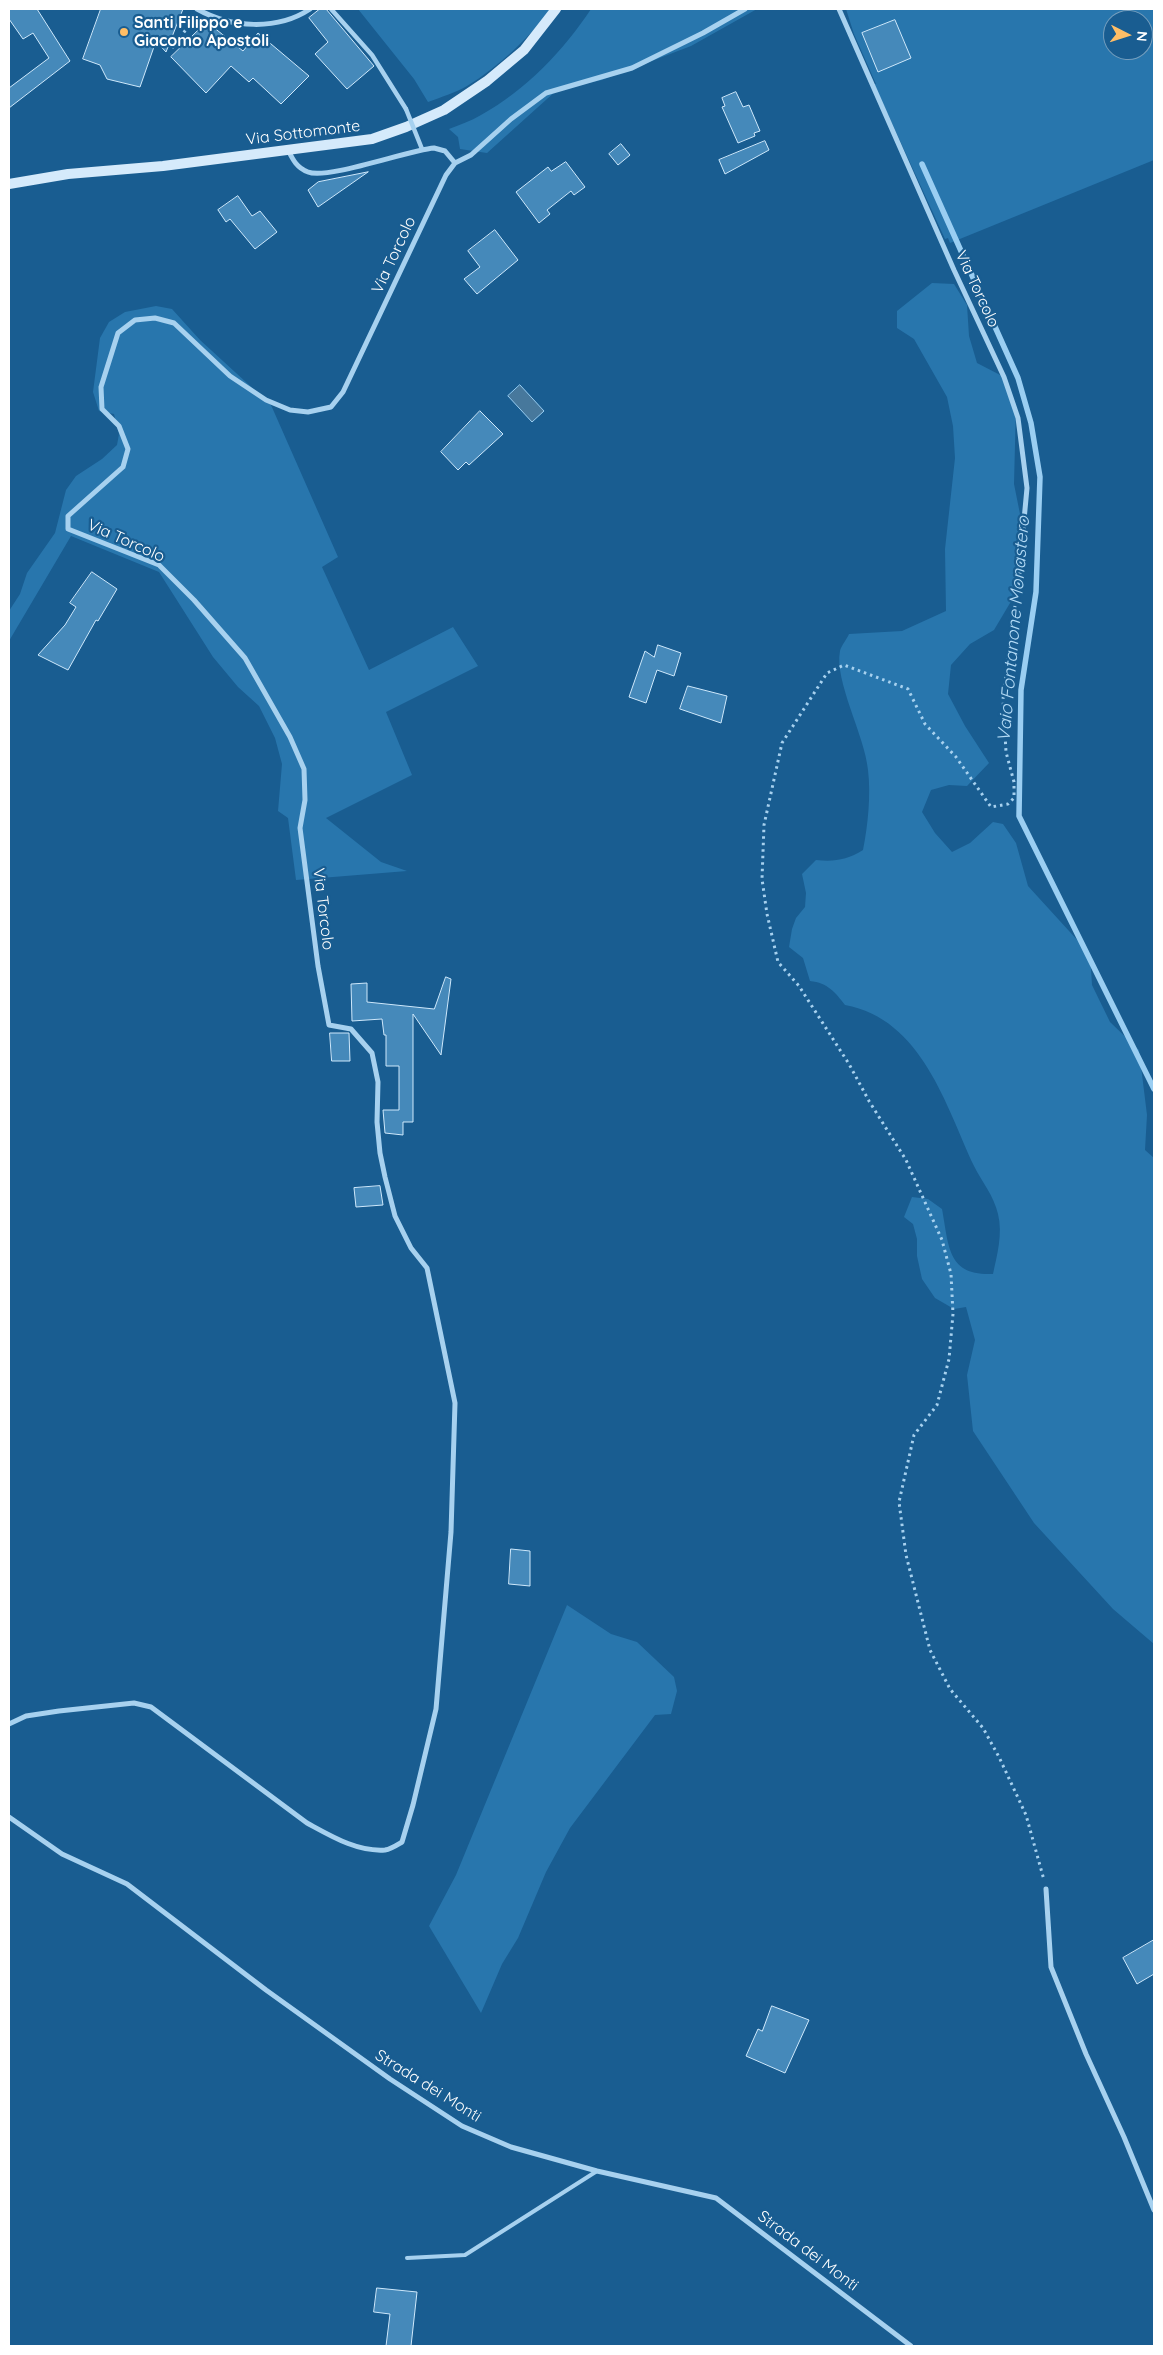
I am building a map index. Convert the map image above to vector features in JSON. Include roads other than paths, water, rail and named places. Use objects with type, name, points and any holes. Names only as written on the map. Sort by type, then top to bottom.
[{"type":"main road","name":"Via Sottomonte","points":[[9,184],[68,174],[163,166],[372,139],[406,127],[444,110],[488,81],[524,50],[556,9]]},
{"type":"street","points":[[199,9],[226,22],[249,25],[277,22],[303,14],[310,9]]},
{"type":"street","points":[[332,9],[372,56],[406,109],[422,149]]},
{"type":"street","name":"Via Torcolo","points":[[9,1724],[26,1716],[59,1711],[134,1703],[151,1707],[307,1823],[335,1838],[366,1849],[386,1850],[402,1842],[414,1805],[436,1709],[451,1532],[455,1403],[427,1268],[410,1248],[395,1216],[385,1177],[377,1122],[378,1082],[372,1053],[351,1029],[329,1025],[318,966],[300,828],[305,800],[304,769],[290,737],[245,658],[194,600],[159,565],[68,529],[68,516],[123,467],[128,449],[119,426],[102,409],[101,387],[118,333],[135,320],[156,318],[174,323],[230,376],[266,400],[290,410],[308,412],[331,407],[343,392],[446,175],[455,163],[471,156],[511,119],[546,93],[632,68],[703,33],[745,9]]},
{"type":"street","name":"Via Torcolo","points":[[839,9],[954,270],[1004,377],[1018,418],[1027,488],[1017,595]]},
{"type":"street","points":[[288,150],[297,167],[310,174],[333,171],[407,155],[422,149],[434,148],[445,151],[455,163]]},
{"type":"street","name":"Strada dei Monti","points":[[9,1817],[62,1854],[127,1884],[266,1990],[390,2079],[462,2126],[511,2147],[597,2171],[716,2198],[912,2346]]},
{"type":"street","points":[[1046,1889],[1051,1967],[1086,2054],[1124,2137],[1154,2210]]},
{"type":"lane","points":[[407,2258],[465,2255],[597,2171]]},
{"type":"waterway","name":"Vaio Fontanone Monastero","points":[[922,164],[1018,378],[1031,423],[1040,477],[1036,592],[1021,690],[1019,816],[1154,1089]]},
{"type":"place","name":"Santi Filippo e Giacomo Apostoli","points":[[124,32]]}]
